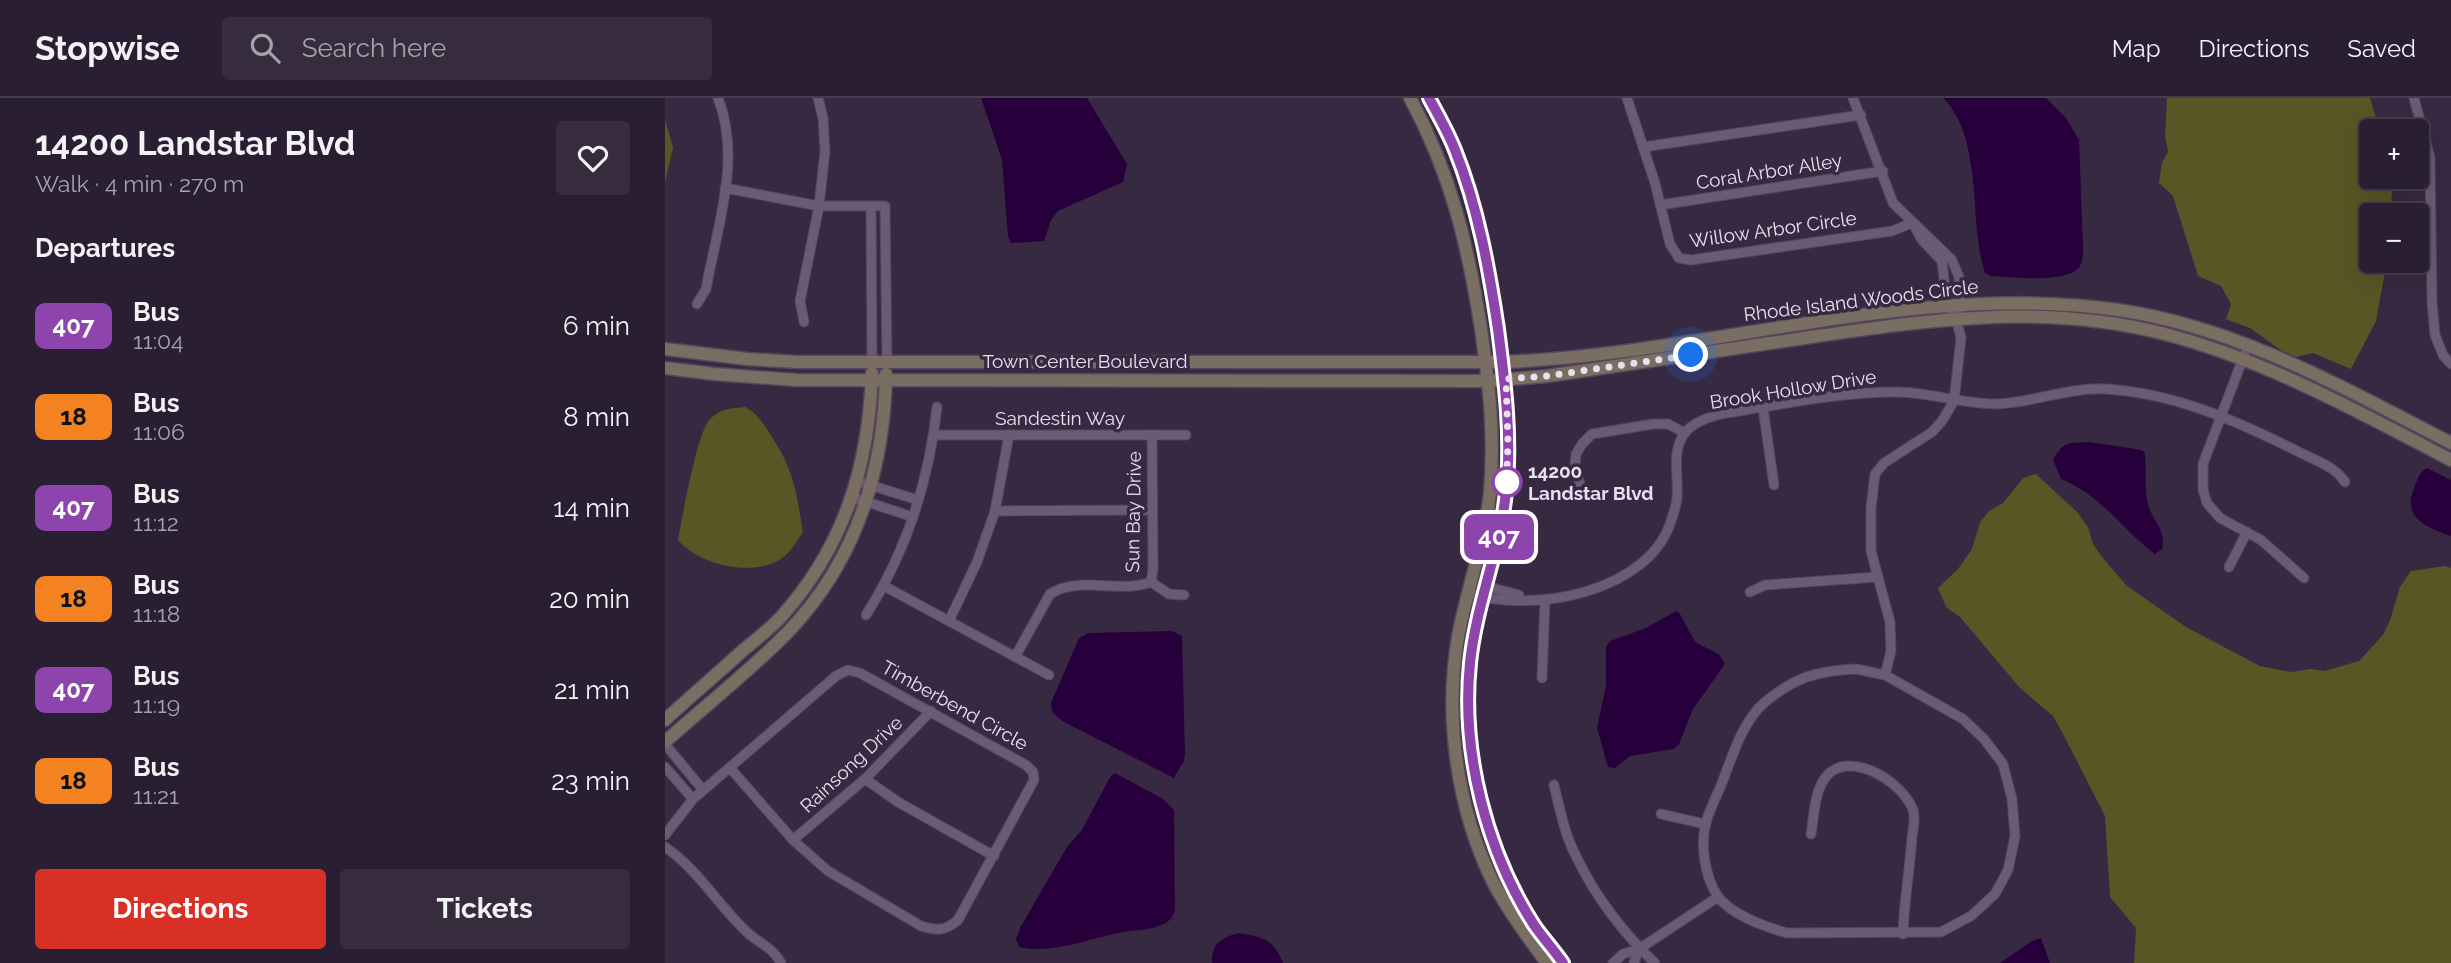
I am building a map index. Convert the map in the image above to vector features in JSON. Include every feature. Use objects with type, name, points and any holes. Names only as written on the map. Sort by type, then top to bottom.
[{"type":"main road","points":[[1410,98],[1439,157],[1463,230],[1474,282],[1488,381],[1492,437],[1490,493],[1454,673],[1453,711],[1459,777],[1474,837],[1495,884],[1522,930],[1547,963]]},
{"type":"main road","points":[[1429,98],[1455,151],[1479,224],[1506,379],[1506,492],[1499,539],[1484,592],[1470,664],[1469,715],[1476,776],[1490,831],[1509,878],[1534,925],[1563,963]]},
{"type":"main road","name":"Rhode Island Woods Circle","points":[[1502,362],[1548,360],[1612,352],[1954,305],[2041,303],[2118,310],[2186,325],[2248,345],[2311,372],[2451,443]]},
{"type":"main road","name":"Rhode Island Woods Circle","points":[[1506,379],[1547,376],[1956,318],[2041,317],[2115,324],[2158,332],[2243,358],[2306,386],[2451,460]]},
{"type":"main road","name":"Town Center Boulevard","points":[[665,349],[798,362],[1502,362]]},
{"type":"main road","points":[[665,720],[787,610],[809,582],[836,538],[865,454],[872,362]]},
{"type":"main road","points":[[665,743],[787,633],[812,605],[849,544],[867,502],[882,440],[887,362]]},
{"type":"main road","points":[[1221,362],[1221,380]]},
{"type":"main road","name":"Town Center Boulevard","points":[[665,368],[754,378],[871,380],[1506,379]]},
{"type":"street","points":[[697,304],[706,289],[729,158],[728,132],[719,98]]},
{"type":"street","points":[[804,322],[800,301],[819,206],[825,150],[823,118],[818,98]]},
{"type":"street","name":"Willow Arbor Circle","points":[[1627,98],[1670,244],[1679,258],[1692,260],[1892,230],[1912,223]]},
{"type":"street","points":[[1853,98],[1893,203],[1952,260],[1959,277],[1954,305]]},
{"type":"street","points":[[2414,98],[2430,158],[2435,335],[2443,355],[2451,364]]},
{"type":"street","points":[[1643,148],[1861,115]]},
{"type":"street","name":"Coral Arbor Alley","points":[[1660,205],[1883,171]]},
{"type":"street","points":[[725,188],[819,206],[885,206],[887,362]]},
{"type":"street","points":[[871,206],[872,362]]},
{"type":"street","points":[[1885,675],[1891,651],[1890,622],[1871,551],[1871,508],[1875,474],[1884,463],[1943,422],[1954,401],[1961,338],[1942,261],[1922,240],[1912,223]]},
{"type":"street","points":[[2115,324],[2118,310]]},
{"type":"street","points":[[2248,345],[2203,464],[2203,490],[2207,503],[2215,514],[2265,543],[2304,578]]},
{"type":"street","name":"Brook Hollow Drive","points":[[1685,433],[1713,416],[1871,393],[1898,392],[1954,401],[2007,403],[2071,390],[2105,389],[2145,393],[2189,404],[2266,436],[2332,469],[2345,482]]},
{"type":"street","points":[[866,615],[901,550],[918,500],[934,435],[937,407]]},
{"type":"street","points":[[1763,408],[1774,485]]},
{"type":"street","points":[[1470,587],[1484,592],[1545,600],[1582,593],[1618,579],[1641,565],[1659,545],[1671,523],[1677,499],[1676,453],[1685,433],[1668,424],[1653,424],[1592,434],[1576,454],[1575,465],[1580,485]]},
{"type":"street","name":"Sandestin Way","points":[[934,435],[1186,435]]},
{"type":"street","points":[[949,621],[977,562],[995,510],[1009,435]]},
{"type":"street","name":"Sun Bay Drive","points":[[1015,657],[1050,594],[1059,588],[1138,587],[1151,582],[1151,435]]},
{"type":"street","points":[[857,481],[918,500]]},
{"type":"street","points":[[852,497],[912,517]]},
{"type":"street","points":[[995,510],[1152,510]]},
{"type":"street","points":[[2228,567],[2247,532]]},
{"type":"street","points":[[1750,592],[1765,585],[1877,577]]},
{"type":"street","points":[[1151,582],[1169,594],[1184,595]]},
{"type":"street","points":[[884,586],[1049,675]]},
{"type":"street","points":[[1542,678],[1545,600]]},
{"type":"street","points":[[1856,669],[1885,675],[1963,719],[1984,739],[2003,764],[2013,811],[2015,836],[2008,870],[1995,894],[1971,916],[1941,932],[1787,933],[1763,926],[1742,915],[1718,897],[1706,860],[1705,824],[1746,728],[1762,705],[1793,682],[1824,671],[1856,669]]},
{"type":"street","name":"Timberbend Circle","points":[[665,835],[703,790],[731,769],[836,676],[848,670],[860,673],[931,712],[1026,765],[1033,772],[1032,787],[958,920],[948,928],[935,931],[921,926],[828,871],[793,840],[731,769]]},
{"type":"street","name":"Rainsong Drive","points":[[793,840],[865,779],[931,712]]},
{"type":"street","points":[[665,743],[703,790]]},
{"type":"street","points":[[1811,834],[1816,800],[1823,780],[1834,770],[1849,765],[1864,767],[1896,785],[1908,798],[1914,814],[1910,870],[1903,908],[1903,934]]},
{"type":"street","points":[[665,767],[694,799]]},
{"type":"street","points":[[865,779],[898,802],[994,856]]},
{"type":"street","points":[[1554,785],[1563,823],[1576,858],[1600,898],[1639,948],[1655,963]]},
{"type":"street","points":[[1661,814],[1705,824]]},
{"type":"street","points":[[665,847],[683,859],[749,934],[772,950],[781,963]]},
{"type":"street","points":[[1613,963],[1623,954],[1639,948],[1718,897]]},
{"type":"street","points":[[1634,963],[1639,948]]},
{"type":"shaded area","points":[[981,98],[1087,98],[1127,164],[1123,182],[1058,211],[1051,220],[1044,241],[1011,243],[1008,236],[1002,160]]},
{"type":"shaded area","points":[[1943,98],[2046,98],[2066,118],[2079,140],[2083,258],[2076,271],[2040,278],[1991,276],[1985,273],[1978,244],[1967,145],[1954,111]]},
{"type":"shaded area","points":[[2167,98],[2370,98],[2376,119],[2359,119],[2359,189],[2392,191],[2391,203],[2359,203],[2359,273],[2385,273],[2376,321],[2351,369],[2313,353],[2296,357],[2282,351],[2250,328],[2226,319],[2231,304],[2221,286],[2198,276],[2173,196],[2159,183],[2162,163],[2168,152],[2165,135]]},
{"type":"shaded area","points":[[665,120],[673,147],[665,183]]},
{"type":"shaded area","points":[[745,407],[762,422],[784,459],[796,492],[803,532],[789,552],[775,562],[746,568],[715,563],[700,557],[678,540],[691,476],[705,427],[718,413]]},
{"type":"shaded area","points":[[2089,442],[2142,450],[2145,453],[2147,501],[2163,538],[2162,549],[2155,554],[2101,504],[2061,479],[2053,460],[2060,449],[2068,444]]},
{"type":"shaded area","points":[[2427,468],[2451,480],[2451,536],[2425,525],[2413,513],[2411,497],[2419,475]]},
{"type":"shaded area","points":[[2036,474],[2077,512],[2088,527],[2093,544],[2127,586],[2186,627],[2260,666],[2291,672],[2311,669],[2325,671],[2359,661],[2383,635],[2400,587],[2411,571],[2445,566],[2451,568],[2451,963],[2134,963],[2136,928],[2110,897],[2105,816],[2062,732],[2053,716],[2020,688],[1960,617],[1946,607],[1938,588],[1958,569],[1972,549],[1980,522],[1989,511],[2003,503],[2023,478]]},
{"type":"shaded area","points":[[1676,611],[1695,642],[1720,655],[1725,664],[1693,709],[1679,744],[1674,749],[1630,756],[1615,768],[1608,767],[1597,728],[1606,686],[1606,647],[1610,641],[1646,628]]},
{"type":"shaded area","points":[[1172,631],[1182,636],[1185,754],[1174,778],[1062,721],[1052,712],[1051,703],[1079,638],[1089,633]]},
{"type":"shaded area","points":[[1115,773],[1163,799],[1174,810],[1175,910],[1172,917],[1167,923],[1152,928],[1058,947],[1019,947],[1016,939],[1020,928],[1067,847],[1082,830],[1110,777]]},
{"type":"shaded area","points":[[1238,933],[1266,940],[1275,948],[1283,963],[1212,963],[1215,946]]},
{"type":"shaded area","points":[[2041,938],[2050,963],[2000,963],[2032,941]]},
{"type":"bus line","name":"407","points":[[1429,98],[1455,151],[1479,224],[1506,379],[1506,492],[1499,539],[1482,598],[1470,664],[1469,715],[1476,776],[1490,831],[1509,878],[1534,925],[1563,963]]},
{"type":"place","name":"14200 Landstar Blvd","points":[[1507,482]]},
{"type":"route","points":[[1507,482],[1506,492],[1506,379],[1547,376],[1691,355]]}]
